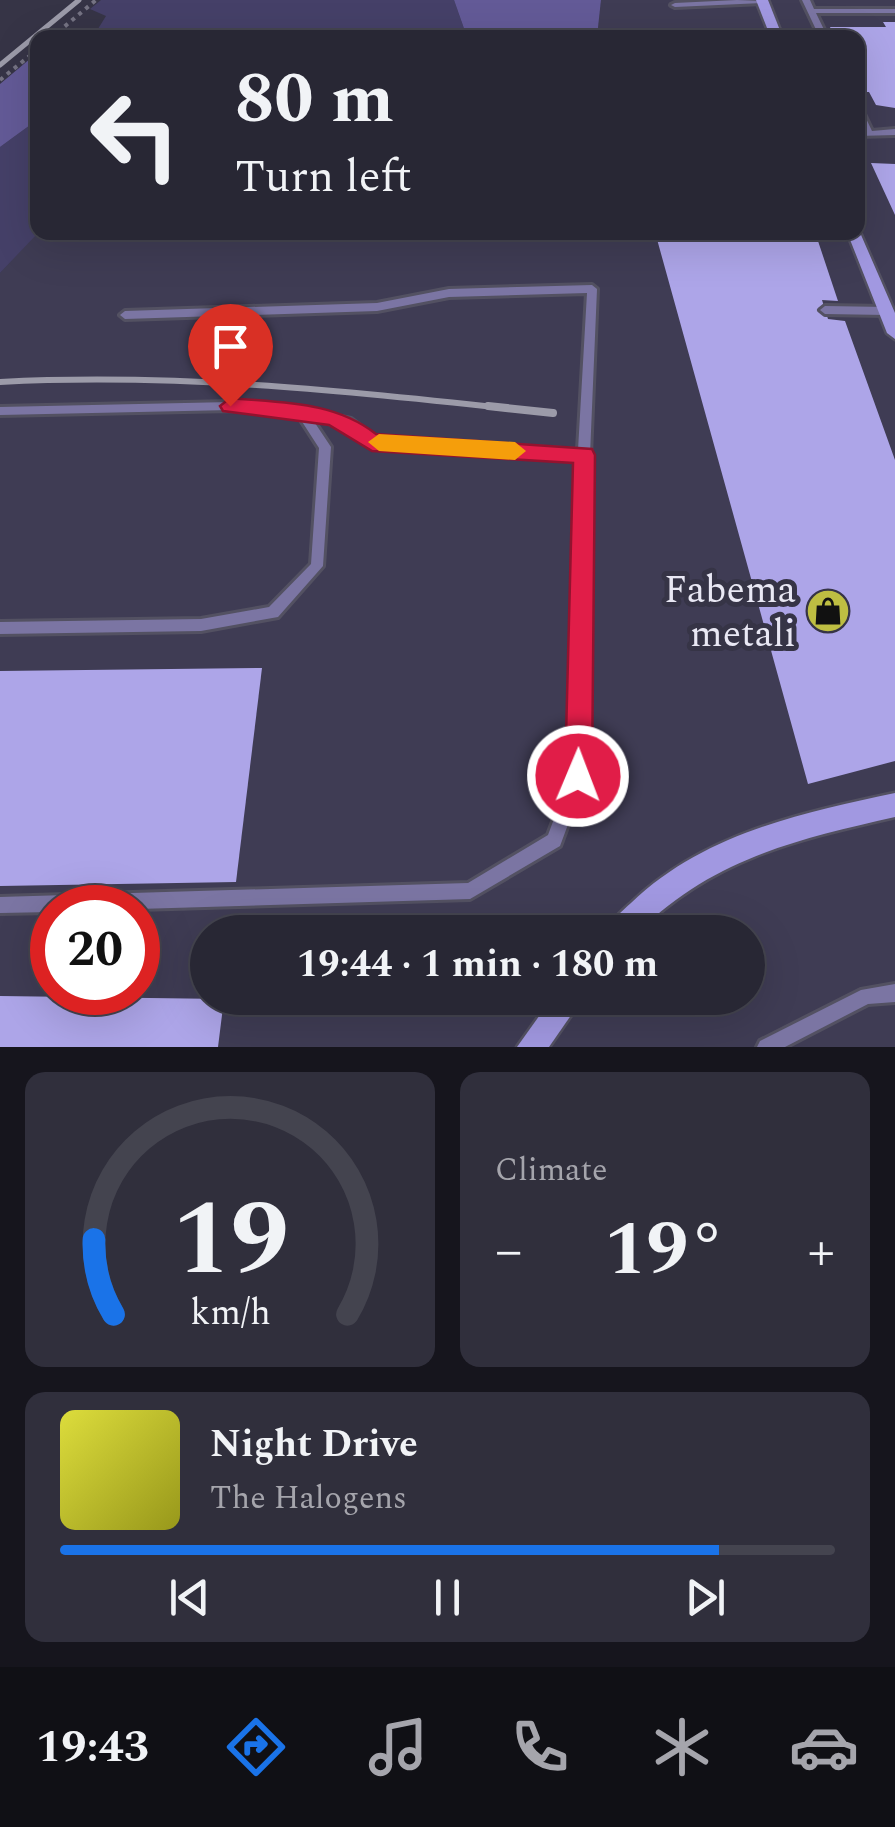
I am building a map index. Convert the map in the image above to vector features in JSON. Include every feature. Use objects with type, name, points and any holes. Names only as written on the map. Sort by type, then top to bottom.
[{"type":"street","points":[[762,0],[774,30]]},
{"type":"street","points":[[857,240],[895,334]]},
{"type":"street","points":[[637,915],[663,890],[715,856],[765,837],[895,805]]},
{"type":"street","points":[[530,1047],[555,1015]]},
{"type":"lane","points":[[676,6],[762,0]]},
{"type":"lane","points":[[806,0],[820,30]]},
{"type":"lane","points":[[811,11],[895,11]]},
{"type":"lane","points":[[865,134],[895,132]]},
{"type":"lane","points":[[0,905],[470,891],[554,840],[578,776],[584,455],[592,289],[449,293],[376,307],[125,314]]},
{"type":"lane","points":[[825,310],[886,311]]},
{"type":"lane","points":[[0,411],[230,406],[302,412],[346,422],[372,442],[584,455]]},
{"type":"lane","points":[[0,628],[200,625],[273,613],[317,566],[326,448],[302,412]]},
{"type":"lane","points":[[766,1047],[867,996],[895,993]]},
{"type":"path","points":[[60,30],[96,0]]},
{"type":"path","points":[[0,80],[30,56]]},
{"type":"shaded area","points":[[101,0],[454,0],[465,30],[97,30],[106,16],[90,9]]},
{"type":"shaded area","points":[[454,0],[601,0],[598,30],[465,30]]},
{"type":"shaded area","points":[[601,0],[895,0],[895,1047],[0,1047],[0,273],[31,240],[865,240],[865,30],[598,30]]},
{"type":"shaded area","points":[[30,59],[30,125],[0,147],[0,84]]},
{"type":"shaded area","points":[[30,125],[31,240],[0,273],[0,147]]},
{"type":"building","points":[[883,22],[895,22],[895,108],[876,105],[869,92],[865,92],[865,30],[830,27],[886,27]]},
{"type":"building","points":[[871,163],[895,164],[895,215]]},
{"type":"building","name":"Fabema metali","points":[[657,240],[818,240],[838,301],[822,300],[828,319],[845,321],[895,460],[895,761],[808,784]]},
{"type":"building","points":[[262,668],[236,882],[0,886],[0,671]]},
{"type":"building","points":[[0,996],[30,996],[30,1015],[160,1015],[160,998],[190,999],[190,1015],[222,1015],[218,1047],[0,1047]]},
{"type":"railway","points":[[43,30],[79,0]]},
{"type":"railway","points":[[0,65],[30,40]]},
{"type":"railway","points":[[0,382],[192,382],[512,409]]},
{"type":"railway","points":[[488,406],[553,413]]},
{"type":"slow traffic","points":[[379,442],[515,451]]},
{"type":"place","name":"Fabema metali","points":[[828,611]]},
{"type":"route","points":[[230,406],[330,416],[346,422],[372,442],[584,455],[578,776]]}]
